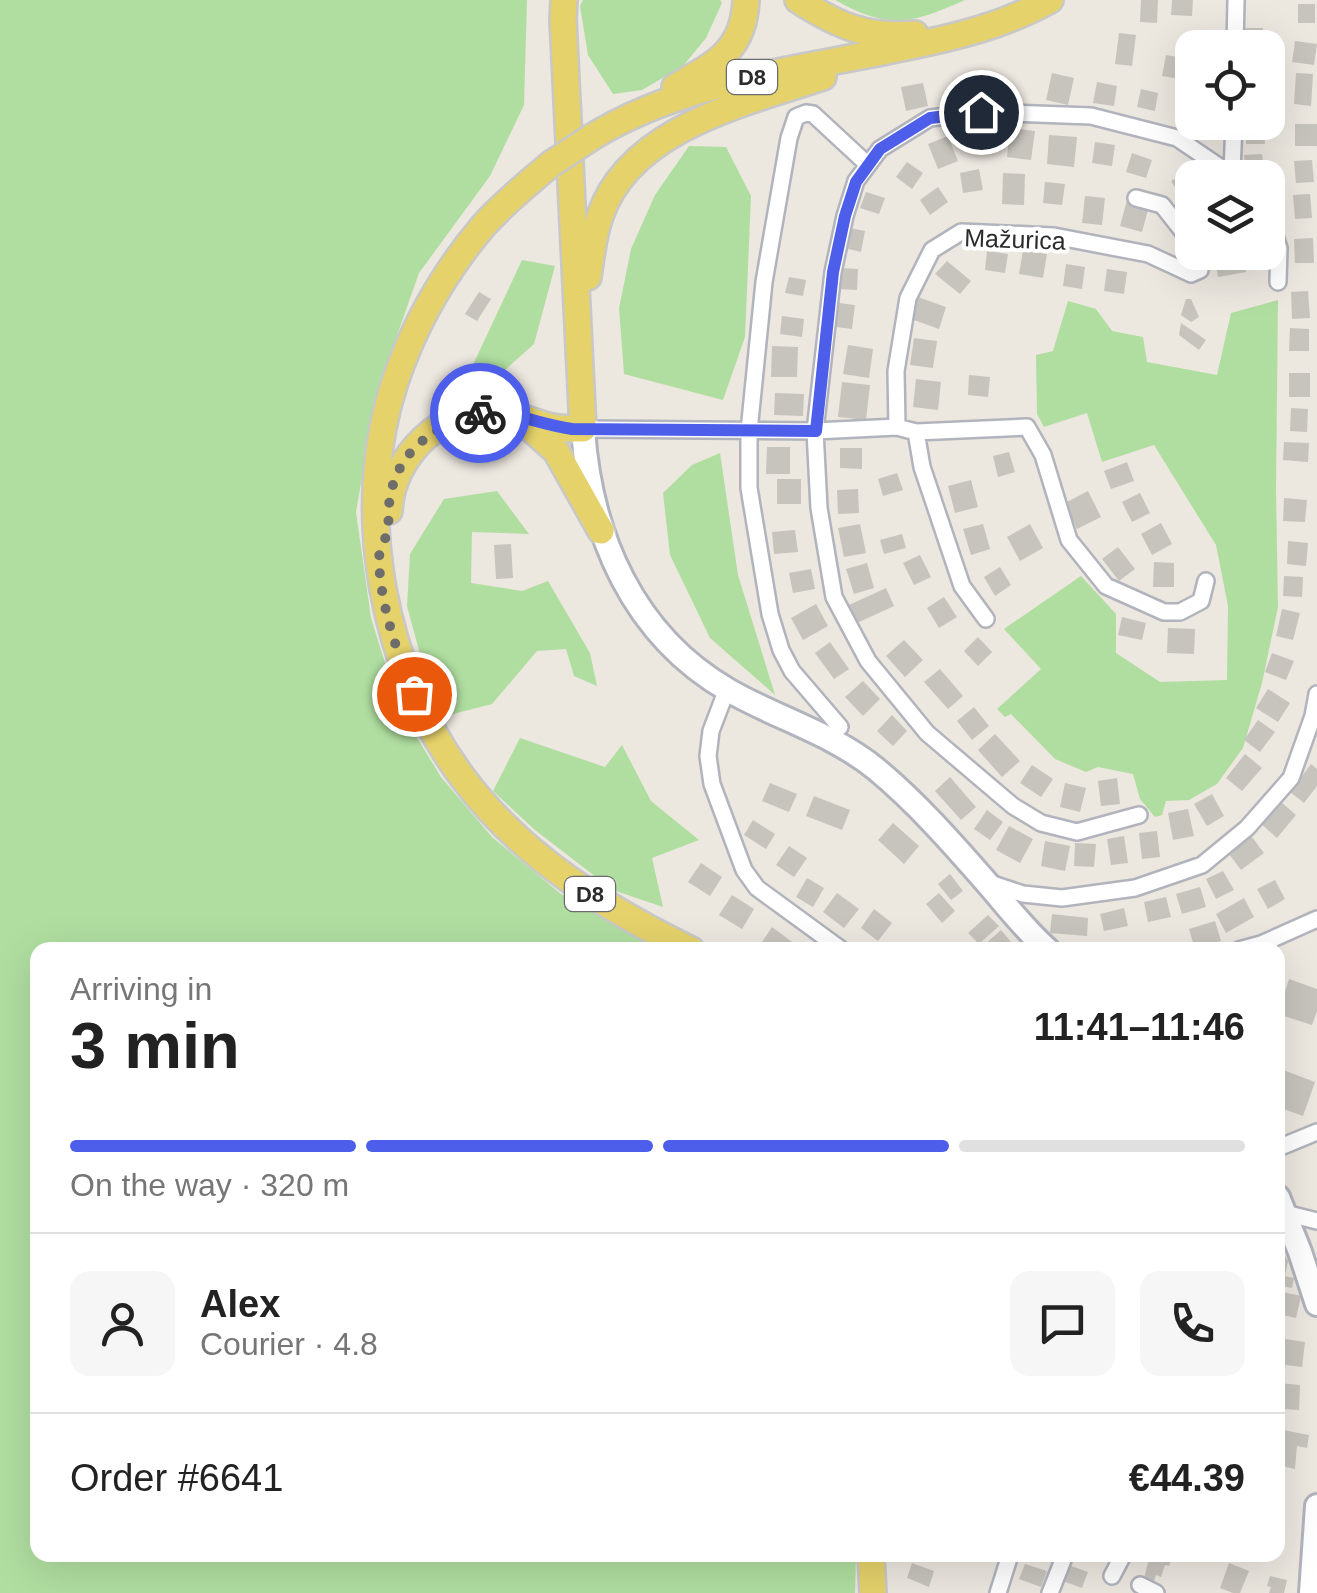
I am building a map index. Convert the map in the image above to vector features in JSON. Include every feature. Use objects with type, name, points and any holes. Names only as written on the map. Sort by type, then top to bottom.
[{"type":"main road","points":[[378,554],[386,540],[389,500],[403,461],[420,441],[440,427],[462,417],[496,412],[552,426],[583,429],[564,0]]},
{"type":"main road","points":[[643,110],[730,50],[740,34],[746,0]]},
{"type":"main road","points":[[798,0],[824,17],[860,32],[918,34],[942,40]]},
{"type":"main road","name":"D8","points":[[676,942],[596,898],[548,864],[463,779],[423,714],[406,674],[383,593],[376,496],[379,456],[394,384],[412,338],[432,300],[486,222],[551,164],[592,137],[643,110],[704,89],[942,40],[1000,23],[1050,0]]},
{"type":"main road","points":[[580,321],[600,214],[620,180],[647,151],[670,134],[706,118],[844,70],[864,56]]},
{"type":"main road","points":[[514,415],[556,451],[600,531]]},
{"type":"main road","points":[[871,1562],[872,1593]]},
{"type":"street","points":[[1235,30],[1236,0]]},
{"type":"street","points":[[1139,816],[1077,832],[1041,823],[1013,806],[927,733],[868,662],[834,597],[819,508],[816,431],[833,272],[845,216],[856,182],[867,164],[880,149],[930,118],[981,112],[1091,116],[1178,138],[1211,160]]},
{"type":"street","points":[[840,726],[792,671],[781,650],[770,614],[754,524],[749,488],[749,431],[764,282],[796,117],[813,114],[867,164]]},
{"type":"street","points":[[1136,198],[1162,205],[1175,221]]},
{"type":"street","name":"Mažurica","points":[[897,427],[896,371],[908,298],[932,250],[961,232],[1054,236],[1148,254],[1175,267]]},
{"type":"street","points":[[1278,282],[1279,270]]},
{"type":"street","points":[[1039,942],[870,764],[727,690],[690,663],[650,622],[622,578],[600,531],[588,482],[583,429],[816,431],[897,427],[916,432],[1027,427],[1043,455],[1069,540],[1106,586],[1164,612],[1180,612],[1201,601],[1206,581]]},
{"type":"street","points":[[916,432],[922,467],[962,586],[986,619]]},
{"type":"street","points":[[727,690],[711,731],[708,756],[712,784],[744,870],[757,888],[831,942]]},
{"type":"street","points":[[986,882],[1023,894],[1062,898],[1134,888],[1202,865],[1246,828],[1291,778],[1317,694]]},
{"type":"street","points":[[1265,942],[1317,919]]},
{"type":"street","points":[[1285,1145],[1317,1132]]},
{"type":"street","points":[[1285,1214],[1317,1221]]},
{"type":"street","points":[[1285,1223],[1300,1252],[1317,1304]]},
{"type":"street","points":[[1311,1593],[1317,1506]]},
{"type":"street","points":[[998,1593],[1008,1562]]},
{"type":"street","points":[[1050,1593],[1062,1562]]},
{"type":"street","points":[[1112,1576],[1120,1562]]},
{"type":"street","points":[[1140,1584],[1156,1593]]},
{"type":"green space","points":[[0,0],[527,0],[524,105],[490,176],[419,273],[377,392],[356,512],[371,618],[399,708],[441,777],[492,837],[561,894],[646,942],[30,942],[30,1562],[856,1562],[855,1593],[0,1593]]},
{"type":"green space","points":[[583,0],[722,3],[706,38],[683,66],[642,90],[613,94],[588,55],[580,6]]},
{"type":"green space","points":[[835,0],[965,0],[930,14],[886,20]]},
{"type":"green space","points":[[689,146],[726,147],[751,196],[745,337],[723,400],[624,374],[619,308],[631,249],[655,195]]},
{"type":"green space","points":[[522,260],[555,266],[534,344],[487,386],[464,384]]},
{"type":"green space","points":[[1278,300],[1278,607],[1262,683],[1243,748],[1217,784],[1189,800],[1166,801],[1162,815],[1155,817],[1140,799],[1133,774],[1098,767],[1086,772],[1055,759],[1011,714],[1005,717],[997,709],[1041,669],[1004,629],[1081,576],[1116,614],[1116,653],[1160,682],[1227,680],[1228,606],[1216,545],[1154,445],[1102,462],[1087,413],[1044,427],[1037,414],[1036,355],[1053,351],[1068,301],[1096,309],[1112,331],[1143,337],[1147,362],[1217,375],[1231,313]]},
{"type":"green space","points":[[720,453],[738,575],[775,695],[710,638],[670,555],[663,493],[692,465]]},
{"type":"green space","points":[[497,491],[529,534],[472,532],[471,583],[522,591],[548,581],[590,653],[597,686],[574,676],[566,649],[537,651],[492,704],[449,715],[424,669],[407,606],[410,554],[444,499]]},
{"type":"green space","points":[[520,738],[605,767],[622,745],[651,801],[699,840],[652,858],[663,907],[613,890],[535,830],[493,791]]},
{"type":"building","points":[[1141,0],[1158,0],[1157,23],[1140,22]]},
{"type":"building","points":[[1172,0],[1193,0],[1192,16],[1171,15]]},
{"type":"building","points":[[1298,4],[1315,4],[1315,23],[1298,23]]},
{"type":"building","points":[[1119,33],[1136,35],[1132,66],[1115,64]]},
{"type":"building","points":[[1295,41],[1317,44],[1314,65],[1292,62]]},
{"type":"building","points":[[1166,55],[1175,57],[1175,78],[1162,76]]},
{"type":"building","points":[[1052,73],[1074,78],[1068,105],[1046,100]]},
{"type":"building","points":[[1296,73],[1313,74],[1311,106],[1294,104]]},
{"type":"building","points":[[1097,82],[1117,86],[1114,106],[1093,103]]},
{"type":"building","points":[[923,83],[928,106],[906,111],[901,87]]},
{"type":"building","points":[[1141,89],[1158,93],[1155,111],[1137,107]]},
{"type":"building","points":[[990,123],[993,146],[975,148],[973,125]]},
{"type":"building","points":[[1295,124],[1317,124],[1317,146],[1295,146]]},
{"type":"building","points":[[1010,128],[1035,131],[1031,160],[1007,157]]},
{"type":"building","points":[[1049,135],[1077,137],[1074,167],[1047,164]]},
{"type":"building","points":[[948,136],[958,161],[938,169],[928,144]]},
{"type":"building","points":[[1246,140],[1265,140],[1265,144],[1246,144]]},
{"type":"building","points":[[1095,142],[1115,145],[1112,166],[1092,163]]},
{"type":"building","points":[[1132,153],[1152,160],[1146,178],[1126,172]]},
{"type":"building","points":[[1262,154],[1263,160],[1244,160],[1244,155]]},
{"type":"building","points":[[1312,160],[1314,182],[1296,183],[1294,161]]},
{"type":"building","points":[[907,162],[923,173],[912,189],[896,177]]},
{"type":"building","points":[[979,169],[983,190],[963,193],[960,173]]},
{"type":"building","points":[[1003,173],[1025,174],[1024,205],[1002,204]]},
{"type":"building","points":[[1045,182],[1065,184],[1062,205],[1043,203]]},
{"type":"building","points":[[938,187],[948,202],[930,215],[920,200]]},
{"type":"building","points":[[866,192],[885,198],[879,214],[860,208]]},
{"type":"building","points":[[1310,194],[1312,218],[1295,219],[1293,195]]},
{"type":"building","points":[[1085,196],[1105,198],[1102,225],[1082,223]]},
{"type":"building","points":[[1127,200],[1149,206],[1142,232],[1120,226]]},
{"type":"building","points":[[844,227],[865,231],[861,252],[840,247]]},
{"type":"building","points":[[1313,238],[1314,263],[1295,263],[1294,239]]},
{"type":"building","points":[[1023,250],[1047,254],[1043,278],[1019,274]]},
{"type":"building","points":[[987,251],[1008,254],[1005,273],[985,270]]},
{"type":"building","points":[[947,261],[971,281],[960,294],[935,274]]},
{"type":"building","points":[[1066,264],[1085,267],[1082,289],[1063,286]]},
{"type":"building","points":[[840,268],[858,269],[857,290],[839,289]]},
{"type":"building","points":[[1107,269],[1127,272],[1124,294],[1104,291]]},
{"type":"building","points":[[1217,270],[1246,270],[1246,272],[1218,277]]},
{"type":"building","points":[[789,277],[806,280],[803,296],[785,293]]},
{"type":"building","points":[[1308,291],[1310,318],[1292,319],[1291,292]]},
{"type":"building","points":[[479,292],[491,299],[477,321],[465,314]]},
{"type":"building","points":[[918,297],[946,307],[939,329],[911,319]]},
{"type":"building","points":[[1186,299],[1191,299],[1199,317],[1191,322],[1181,315]]},
{"type":"building","points":[[839,303],[855,305],[852,329],[836,327]]},
{"type":"building","points":[[782,316],[804,319],[802,337],[780,334]]},
{"type":"building","points":[[1181,323],[1206,340],[1199,350],[1179,335]]},
{"type":"building","points":[[1290,328],[1309,329],[1309,351],[1289,351]]},
{"type":"building","points":[[914,338],[937,341],[933,368],[910,365]]},
{"type":"building","points":[[848,345],[873,349],[869,378],[843,374]]},
{"type":"building","points":[[772,346],[798,347],[797,377],[771,377]]},
{"type":"building","points":[[1289,373],[1310,373],[1310,397],[1289,397]]},
{"type":"building","points":[[969,375],[990,377],[988,397],[968,395]]},
{"type":"building","points":[[916,379],[941,382],[938,410],[913,407]]},
{"type":"building","points":[[842,382],[870,385],[866,420],[838,417]]},
{"type":"building","points":[[775,393],[804,394],[803,416],[774,415]]},
{"type":"building","points":[[1291,408],[1308,409],[1307,432],[1290,431]]},
{"type":"building","points":[[1284,442],[1309,443],[1308,462],[1283,460]]},
{"type":"building","points":[[767,447],[790,447],[790,474],[766,474]]},
{"type":"building","points":[[840,448],[862,448],[862,469],[840,468]]},
{"type":"building","points":[[1009,452],[1015,472],[998,477],[993,456]]},
{"type":"building","points":[[1127,462],[1134,481],[1111,489],[1104,471]]},
{"type":"building","points":[[897,473],[903,490],[883,496],[878,479]]},
{"type":"building","points":[[777,479],[801,479],[801,504],[777,504]]},
{"type":"building","points":[[971,480],[978,507],[955,513],[948,486]]},
{"type":"building","points":[[858,489],[859,513],[838,514],[837,490]]},
{"type":"building","points":[[1088,491],[1101,517],[1077,529],[1065,503]]},
{"type":"building","points":[[1140,493],[1150,513],[1132,522],[1122,502]]},
{"type":"building","points":[[1284,498],[1307,500],[1305,522],[1283,521]]},
{"type":"building","points":[[1161,523],[1172,544],[1152,555],[1141,534]]},
{"type":"building","points":[[860,524],[866,553],[844,557],[838,528]]},
{"type":"building","points":[[983,524],[990,549],[971,555],[963,529]]},
{"type":"building","points":[[1030,524],[1043,548],[1020,561],[1007,537]]},
{"type":"building","points":[[795,530],[798,552],[774,554],[772,532]]},
{"type":"building","points":[[902,534],[906,548],[884,554],[880,540]]},
{"type":"building","points":[[1288,541],[1308,543],[1306,566],[1287,564]]},
{"type":"building","points":[[511,544],[513,578],[496,579],[494,545]]},
{"type":"building","points":[[1118,547],[1135,569],[1119,581],[1102,559]]},
{"type":"building","points":[[920,555],[931,577],[914,585],[903,563]]},
{"type":"building","points":[[1154,562],[1174,563],[1174,587],[1153,587]]},
{"type":"building","points":[[867,563],[874,588],[854,594],[846,569]]},
{"type":"building","points":[[1000,567],[1011,585],[995,596],[984,577]]},
{"type":"building","points":[[811,569],[815,589],[793,593],[789,573]]},
{"type":"building","points":[[1284,576],[1303,577],[1302,597],[1283,596]]},
{"type":"building","points":[[886,588],[894,606],[857,623],[849,605]]},
{"type":"building","points":[[944,597],[957,617],[939,628],[927,608]]},
{"type":"building","points":[[816,604],[828,626],[803,640],[791,618]]},
{"type":"building","points":[[1282,609],[1300,613],[1293,640],[1276,636]]},
{"type":"building","points":[[1122,617],[1146,623],[1142,640],[1118,635]]},
{"type":"building","points":[[1168,628],[1195,629],[1194,654],[1167,653]]},
{"type":"building","points":[[978,637],[992,652],[978,666],[964,651]]},
{"type":"building","points":[[904,640],[923,660],[905,677],[886,656]]},
{"type":"building","points":[[830,642],[849,669],[834,679],[815,653]]},
{"type":"building","points":[[1272,653],[1294,661],[1286,680],[1265,672]]},
{"type":"building","points":[[940,669],[963,696],[948,709],[924,682]]},
{"type":"building","points":[[863,681],[880,699],[863,716],[845,697]]},
{"type":"building","points":[[1268,689],[1290,703],[1278,722],[1256,708]]},
{"type":"building","points":[[974,707],[989,726],[972,740],[957,721]]},
{"type":"building","points":[[892,715],[907,731],[893,746],[877,731]]},
{"type":"building","points":[[1258,720],[1275,732],[1260,752],[1244,740]]},
{"type":"building","points":[[995,734],[1020,761],[1002,777],[978,750]]},
{"type":"building","points":[[1245,754],[1262,768],[1242,791],[1226,778]]},
{"type":"building","points":[[1311,764],[1317,769],[1317,786],[1304,803],[1290,792]]},
{"type":"building","points":[[1032,765],[1053,779],[1041,797],[1020,783]]},
{"type":"building","points":[[950,777],[976,807],[961,820],[935,791]]},
{"type":"building","points":[[1117,778],[1120,804],[1101,806],[1098,781]]},
{"type":"building","points":[[770,783],[797,794],[789,812],[762,801]]},
{"type":"building","points":[[1065,783],[1086,788],[1080,812],[1060,807]]},
{"type":"building","points":[[1212,794],[1224,816],[1207,826],[1194,804]]},
{"type":"building","points":[[814,796],[850,810],[842,830],[806,816]]},
{"type":"building","points":[[1280,801],[1296,815],[1277,838],[1260,823]]},
{"type":"building","points":[[1188,809],[1194,836],[1173,840],[1168,813]]},
{"type":"building","points":[[987,810],[1003,822],[990,840],[974,829]]},
{"type":"building","points":[[753,820],[775,834],[766,849],[744,835]]},
{"type":"building","points":[[893,823],[919,846],[904,864],[878,840]]},
{"type":"building","points":[[1009,826],[1033,839],[1020,863],[996,850]]},
{"type":"building","points":[[1157,831],[1160,857],[1142,859],[1139,833]]},
{"type":"building","points":[[1124,836],[1128,863],[1111,865],[1107,839]]},
{"type":"building","points":[[1252,837],[1264,853],[1241,870],[1229,854]]},
{"type":"building","points":[[1045,841],[1070,846],[1065,871],[1041,866]]},
{"type":"building","points":[[1075,843],[1096,844],[1094,867],[1074,866]]},
{"type":"building","points":[[789,846],[807,858],[794,877],[776,865]]},
{"type":"building","points":[[701,863],[722,877],[710,896],[688,882]]},
{"type":"building","points":[[1223,871],[1234,890],[1216,899],[1206,879]]},
{"type":"building","points":[[950,874],[963,891],[951,900],[938,884]]},
{"type":"building","points":[[807,878],[824,888],[813,907],[796,897]]},
{"type":"building","points":[[1275,880],[1285,899],[1268,909],[1257,889]]},
{"type":"building","points":[[1200,887],[1206,907],[1182,914],[1176,894]]},
{"type":"building","points":[[837,893],[859,909],[844,928],[823,912]]},
{"type":"building","points":[[939,893],[955,911],[942,923],[926,904]]},
{"type":"building","points":[[732,895],[754,909],[742,929],[719,915]]},
{"type":"building","points":[[1166,897],[1171,917],[1148,922],[1144,902]]},
{"type":"building","points":[[1244,898],[1254,917],[1226,933],[1216,914]]},
{"type":"building","points":[[1124,908],[1128,926],[1104,931],[1100,914]]},
{"type":"building","points":[[874,909],[892,923],[878,941],[861,928]]},
{"type":"building","points":[[1052,914],[1088,918],[1087,936],[1050,933]]},
{"type":"building","points":[[988,915],[999,926],[981,942],[968,933]]},
{"type":"building","points":[[1215,921],[1221,941],[1193,942],[1189,929]]},
{"type":"building","points":[[772,927],[792,942],[762,942]]},
{"type":"building","points":[[1001,930],[1011,942],[987,942]]},
{"type":"building","points":[[1289,979],[1317,989],[1317,1011],[1312,1025],[1285,1016]]},
{"type":"building","points":[[1285,1071],[1315,1082],[1303,1116],[1285,1110]]},
{"type":"building","points":[[1285,1276],[1294,1278],[1292,1288],[1285,1286]]},
{"type":"building","points":[[1285,1293],[1301,1296],[1296,1318],[1285,1316]]},
{"type":"building","points":[[1285,1339],[1305,1342],[1302,1367],[1285,1365]]},
{"type":"building","points":[[1285,1384],[1300,1385],[1299,1410],[1285,1409]]},
{"type":"building","points":[[1285,1430],[1309,1435],[1307,1448],[1297,1446],[1295,1469],[1285,1467]]},
{"type":"building","points":[[1148,1562],[1170,1562],[1165,1565],[1161,1577],[1156,1575],[1154,1581],[1144,1578]]},
{"type":"building","points":[[912,1563],[934,1571],[929,1587],[907,1578]]},
{"type":"building","points":[[1229,1563],[1249,1571],[1240,1593],[1220,1588]]},
{"type":"building","points":[[1025,1564],[1047,1571],[1041,1587],[1019,1579]]},
{"type":"building","points":[[1066,1564],[1088,1572],[1082,1588],[1060,1580]]},
{"type":"building","points":[[1270,1576],[1287,1580],[1284,1593],[1269,1593]]},
{"type":"way so far","points":[[414,694],[383,593],[378,554],[386,540],[389,500],[403,461],[420,441],[440,427],[480,413]]},
{"type":"route","points":[[480,413],[514,415],[572,429],[816,431],[833,272],[856,182],[880,149],[930,118],[981,112]]}]
